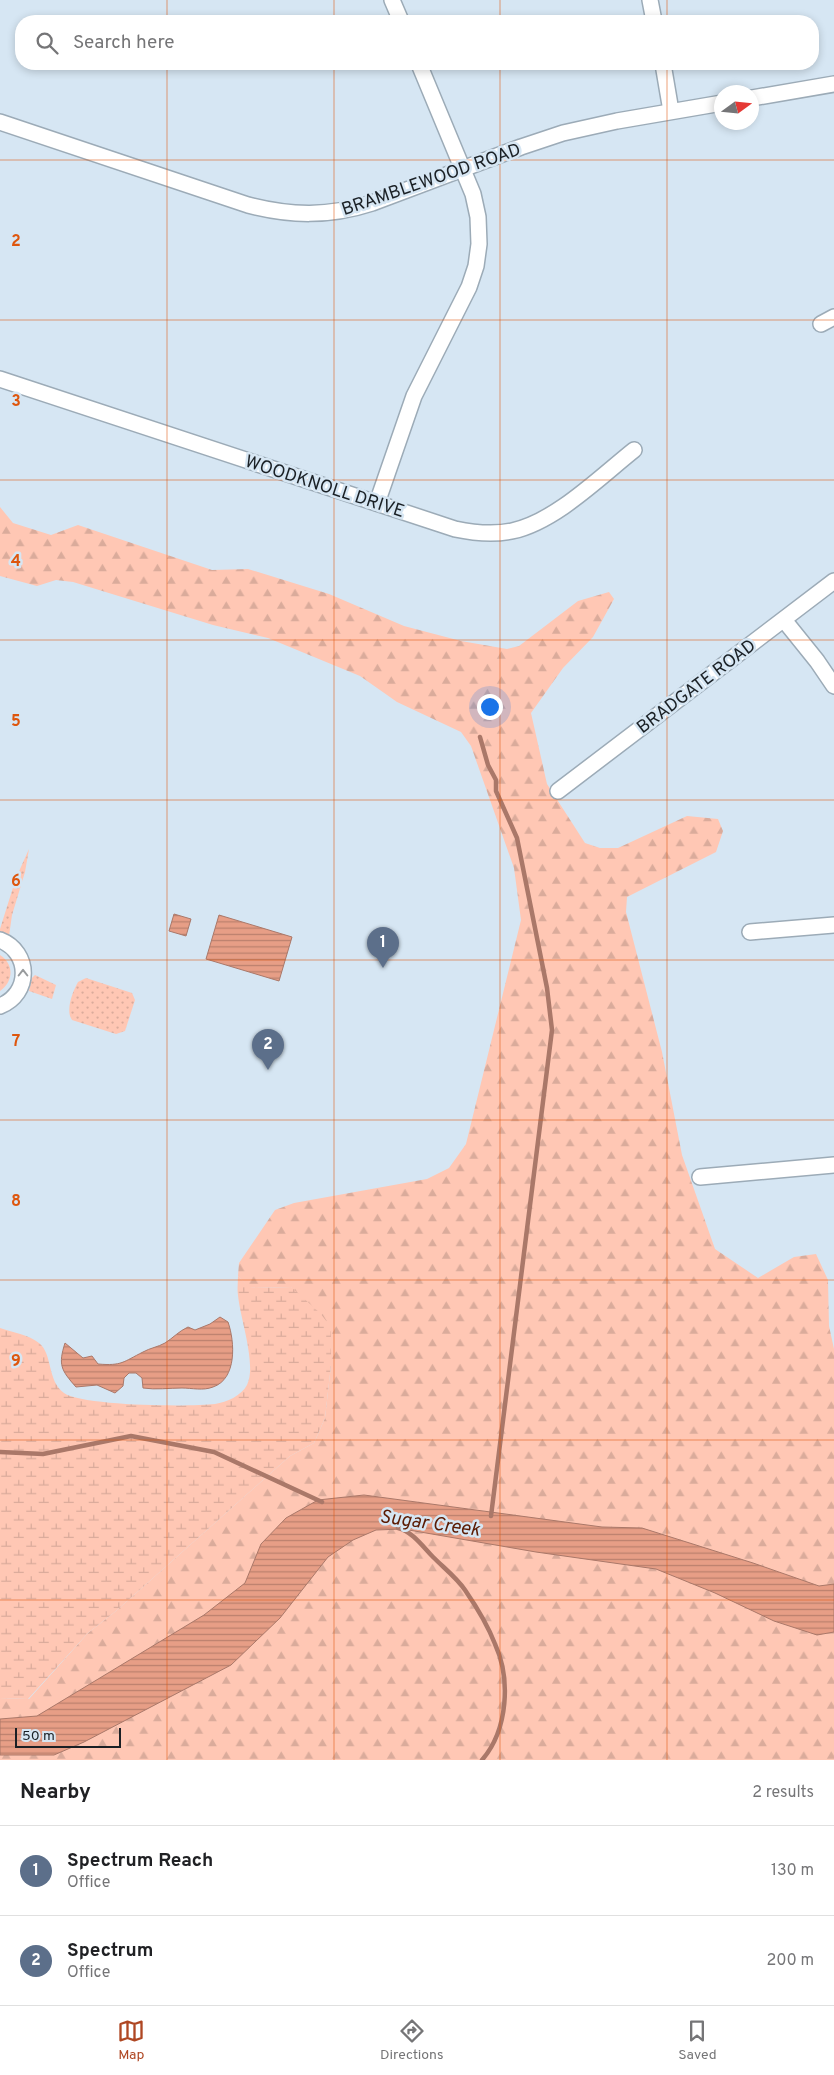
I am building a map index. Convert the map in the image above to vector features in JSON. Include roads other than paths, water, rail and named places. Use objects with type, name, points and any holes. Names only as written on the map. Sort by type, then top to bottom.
[{"type":"street","points":[[392,0],[398,15]]},
{"type":"street","points":[[650,0],[653,15]]},
{"type":"street","points":[[377,503],[414,396],[469,287],[476,266],[479,244],[478,217],[473,194],[422,70]]},
{"type":"street","points":[[664,70],[671,111]]},
{"type":"street","points":[[759,97],[834,84]]},
{"type":"street","name":"BRAMBLEWOOD ROAD","points":[[0,122],[248,205],[275,212],[316,214],[358,207],[563,133],[617,121],[714,104]]},
{"type":"street","name":"WOODKNOLL DRIVE","points":[[0,378],[454,529],[477,533],[511,531],[536,523],[555,512],[634,450]]},
{"type":"street","name":"BRADGATE ROAD","points":[[558,791],[834,581]]},
{"type":"street","points":[[784,620],[817,661],[834,686]]},
{"type":"street","points":[[750,932],[834,925]]},
{"type":"street","points":[[0,940],[10,945],[17,952],[24,970],[20,989],[9,1002],[0,1006]]},
{"type":"street","points":[[700,1177],[834,1165]]},
{"type":"water","points":[[174,914],[191,919],[186,936],[169,931]]},
{"type":"water","points":[[219,915],[292,937],[279,981],[206,959]]},
{"type":"water","points":[[220,1317],[228,1322],[232,1339],[232,1359],[226,1376],[221,1383],[213,1387],[201,1389],[143,1388],[142,1378],[136,1373],[129,1373],[124,1378],[123,1386],[115,1393],[97,1385],[76,1387],[62,1367],[61,1362],[65,1343],[83,1358],[92,1356],[98,1364],[118,1364],[165,1343],[188,1327],[195,1330],[210,1324]]},
{"type":"water","name":"Sugar Creek","points":[[364,1495],[602,1527],[642,1528],[819,1586],[834,1584],[834,1632],[817,1635],[774,1621],[715,1593],[656,1569],[536,1552],[403,1529],[376,1530],[353,1540],[328,1557],[280,1618],[231,1665],[84,1742],[54,1755],[0,1755],[0,1719],[37,1716],[204,1615],[245,1583],[261,1544],[286,1518],[318,1500]]},
{"type":"waterway","name":"Sugar Creek","points":[[480,737],[488,765],[496,780],[496,791],[517,838],[547,988],[552,1030],[491,1516]]},
{"type":"waterway","points":[[0,1452],[43,1454],[131,1436],[214,1452],[322,1502]]},
{"type":"waterway","name":"Sugar Creek","points":[[398,1528],[413,1536],[462,1586],[485,1623],[500,1658],[505,1688],[502,1719],[491,1748],[482,1760]]},
{"type":"place","name":"Spectrum Reach","points":[[383,968]]},
{"type":"place","name":"Spectrum","points":[[268,1070]]}]
